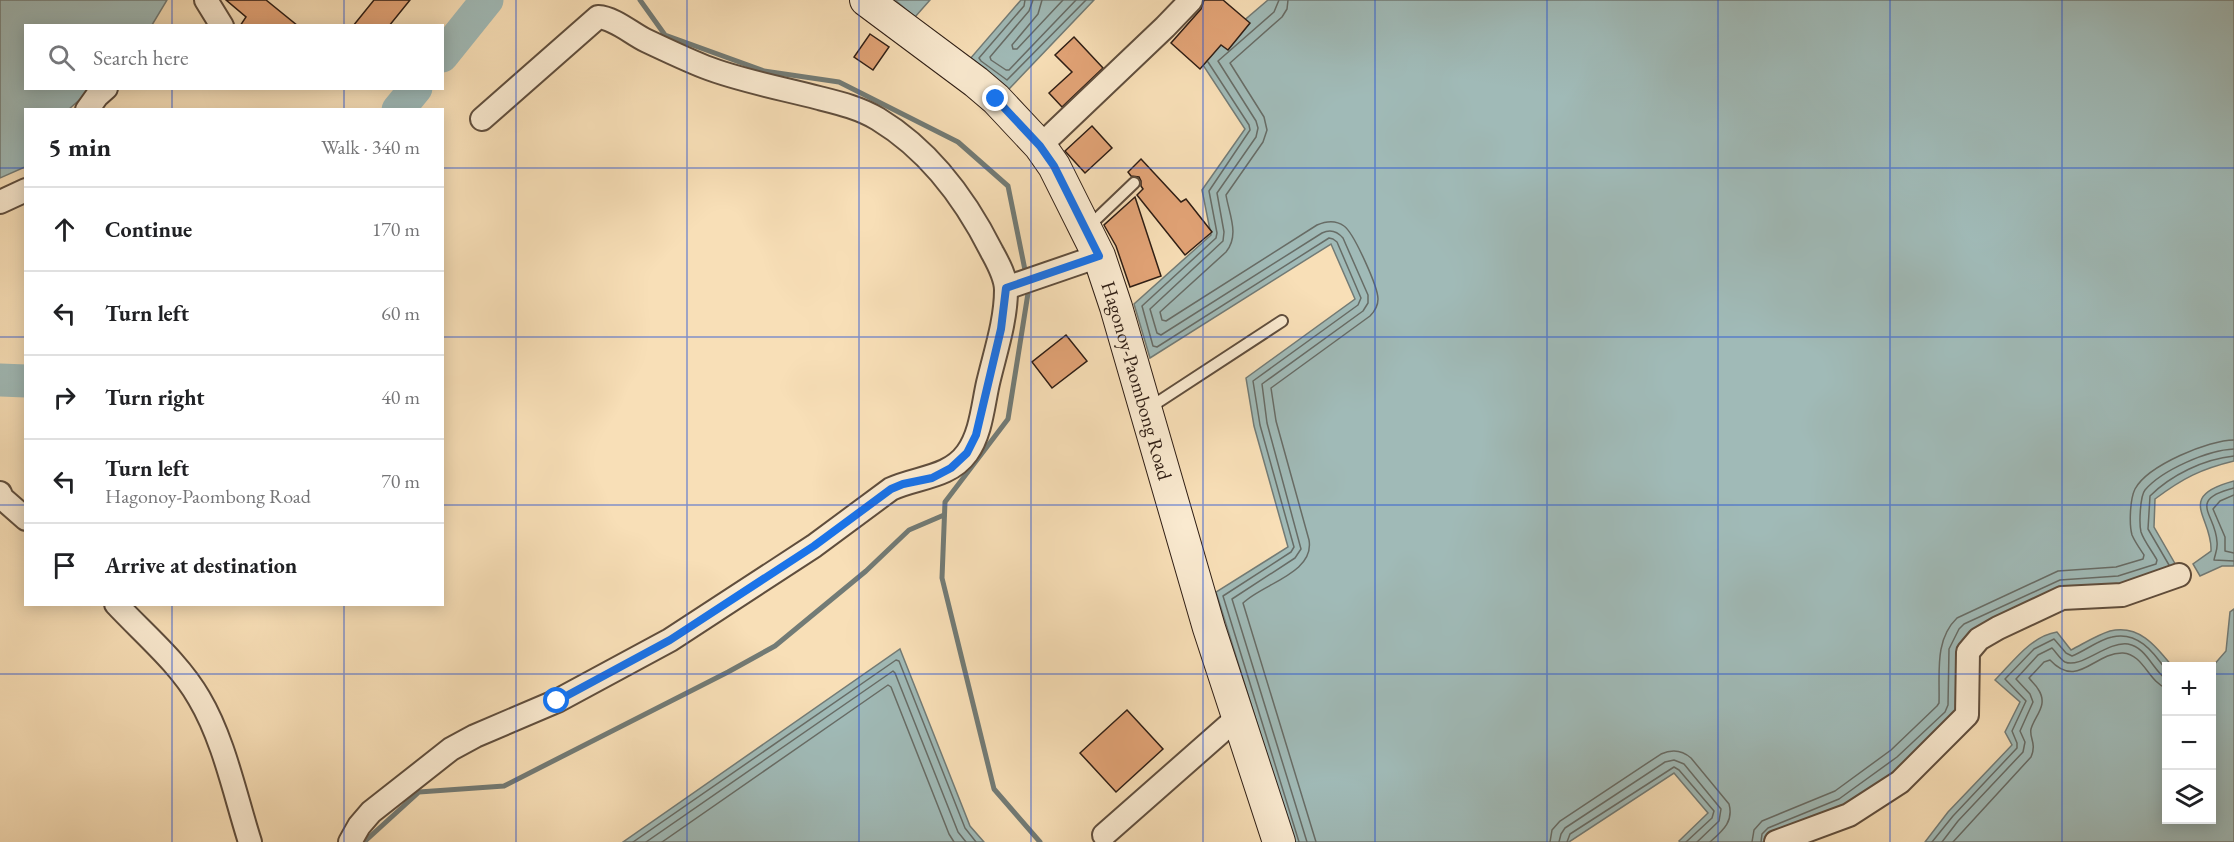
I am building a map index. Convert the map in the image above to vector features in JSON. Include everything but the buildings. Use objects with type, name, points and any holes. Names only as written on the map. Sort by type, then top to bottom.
[{"type":"main road","name":"Hagonoy-Paombong Road","points":[[866,0],[983,88],[1040,146],[1054,166],[1092,242],[1146,410],[1209,628],[1279,842]]},
{"type":"street","points":[[206,0],[221,24]]},
{"type":"street","points":[[1040,146],[1191,0]]},
{"type":"street","points":[[482,119],[598,17],[603,17],[645,40],[706,67],[850,106],[877,118],[921,152],[957,193],[1001,270],[1024,282]]},
{"type":"street","points":[[88,108],[104,90]]},
{"type":"street","points":[[0,202],[24,191]]},
{"type":"street","points":[[350,842],[359,826],[371,812],[451,749],[475,736],[557,701],[633,661],[670,640],[814,546],[891,489],[932,478],[951,468],[967,453],[976,435],[1001,329],[1024,282],[1092,242]]},
{"type":"street","points":[[1,496],[24,517]]},
{"type":"street","points":[[1776,842],[1849,815],[1900,782],[1966,715],[1968,652],[1979,639],[2062,598],[2122,595],[2179,575]]},
{"type":"street","points":[[118,606],[175,666],[198,696],[211,720],[250,842]]},
{"type":"street","points":[[1104,835],[1238,717]]},
{"type":"lane","points":[[1092,242],[1134,183]]},
{"type":"lane","points":[[1146,410],[1282,321]]},
{"type":"water","points":[[0,0],[167,0],[153,24],[24,24],[24,90],[91,90],[70,108],[24,108],[24,167],[0,178]]},
{"type":"water","points":[[895,0],[930,0],[915,17]]},
{"type":"water","points":[[1021,0],[1094,0],[1009,89],[969,60]]},
{"type":"water","points":[[1268,0],[2234,0],[2234,461],[2193,475],[2155,499],[2154,527],[2177,567],[1971,636],[1962,710],[1906,767],[1845,811],[1768,842],[1680,842],[1708,813],[1674,773],[1569,842],[1294,842],[1216,592],[1288,547],[1254,426],[1246,378],[1355,299],[1331,244],[1150,358],[1134,304],[1211,235],[1202,190],[1245,129],[1199,59]]},
{"type":"water","points":[[2234,481],[2234,566],[2222,566],[2200,576],[2193,564],[2211,551],[2201,501],[2205,494],[2216,487]]},
{"type":"water","points":[[2234,609],[2234,842],[1925,842],[1948,812],[2012,745],[2005,732],[2020,702],[1995,680],[2031,644],[2048,634],[2057,632],[2071,650],[2110,631],[2130,631],[2146,638],[2166,658],[2169,662],[2162,662],[2162,824],[2216,824],[2216,662],[2226,651],[2230,612]]},
{"type":"water","points":[[900,649],[970,826],[984,842],[623,842]]},
{"type":"waterway","points":[[444,54],[487,0]]},
{"type":"waterway","points":[[640,0],[665,35],[764,71],[839,82],[958,142],[1008,186],[1026,275]]},
{"type":"waterway","points":[[400,108],[414,90]]},
{"type":"waterway","points":[[1029,287],[1008,419],[945,502],[942,578],[994,789],[1040,842]]},
{"type":"waterway","points":[[0,380],[24,381]]},
{"type":"waterway","points":[[364,842],[419,792],[504,786],[775,646],[866,571],[909,530],[944,515]]},
{"type":"route","points":[[557,701],[596,682],[670,640],[814,546],[891,489],[932,478],[951,468],[967,453],[976,435],[1001,329],[1006,288],[1099,256],[1054,166],[1040,146],[996,99]]}]
